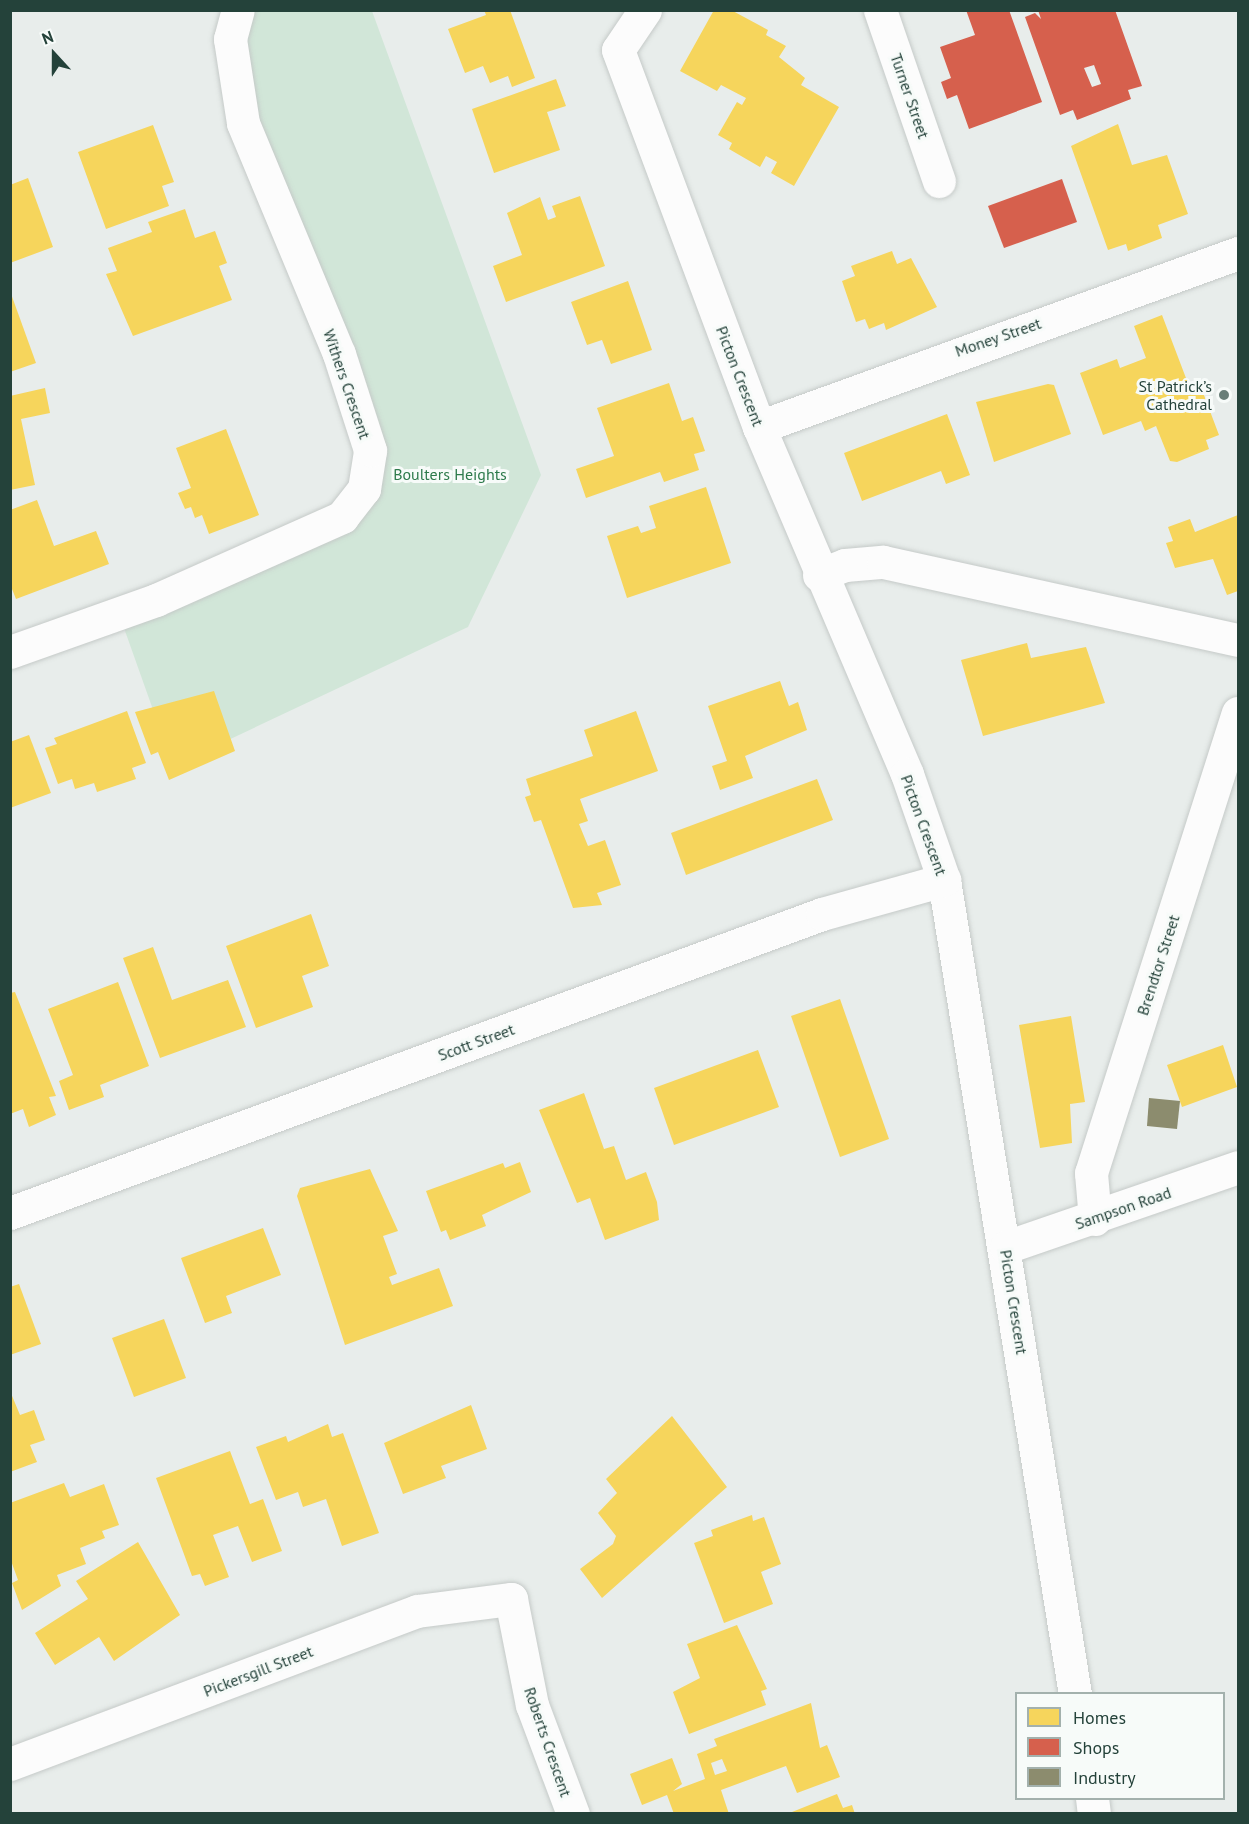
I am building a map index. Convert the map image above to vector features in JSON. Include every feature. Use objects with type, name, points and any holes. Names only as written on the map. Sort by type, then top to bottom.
[{"type":"street","name":"Withers Crescent","points":[[10,652],[156,600],[342,518],[364,489],[370,450],[339,354],[243,123],[230,39],[238,10]]},
{"type":"street","name":"Picton Crescent","points":[[645,10],[618,50],[759,427],[819,575],[907,774],[944,880],[1006,1247],[1075,1692]]},
{"type":"street","name":"Turner Street","points":[[880,10],[939,181]]},
{"type":"street","name":"Money Street","points":[[759,427],[1239,253]]},
{"type":"street","points":[[819,575],[845,565],[883,561],[1239,640]]},
{"type":"street","name":"Brendtor Street","points":[[1095,1219],[1091,1173],[1239,713]]},
{"type":"street","name":"Scott Street","points":[[10,1213],[822,914],[944,880]]},
{"type":"street","name":"Sampson Road","points":[[1006,1247],[1095,1219],[1239,1167]]},
{"type":"street","name":"Pickersgill Street","points":[[10,1764],[417,1611],[511,1599]]},
{"type":"street","name":"Roberts Crescent","points":[[511,1599],[532,1705],[573,1814]]},
{"type":"green space","name":"Boulters Heights","points":[[238,11],[372,11],[541,475],[468,627],[173,766],[119,614],[342,517],[370,450],[243,123]]},
{"type":"building: Homes","points":[[484,10],[510,10],[535,78],[512,87],[508,76],[490,83],[483,66],[465,73],[448,29],[486,15]]},
{"type":"building: Homes","points":[[714,10],[731,10],[768,30],[766,35],[786,46],[779,57],[805,78],[801,85],[839,107],[794,186],[771,173],[777,162],[766,156],[760,167],[729,149],[732,143],[718,135],[737,102],[742,105],[746,98],[721,85],[717,91],[680,71]]},
{"type":"building: Homes","points":[[556,79],[566,106],[547,112],[560,150],[494,173],[472,109]]},
{"type":"building: Homes","points":[[1118,124],[1132,165],[1167,155],[1188,214],[1158,225],[1162,238],[1128,251],[1126,244],[1108,250],[1071,146]]},
{"type":"building: Homes","points":[[153,125],[174,182],[162,186],[169,206],[106,229],[78,152]]},
{"type":"building: Homes","points":[[28,178],[53,247],[10,263],[10,185]]},
{"type":"building: Homes","points":[[580,196],[605,266],[506,302],[493,266],[522,255],[507,213],[540,197],[548,220],[556,217],[552,206]]},
{"type":"building: Homes","points":[[185,209],[195,238],[215,231],[227,263],[219,266],[232,300],[133,336],[106,274],[117,271],[108,248],[152,232],[148,222]]},
{"type":"building: Homes","points":[[892,251],[897,264],[911,258],[937,307],[886,330],[884,323],[869,329],[865,319],[856,322],[842,281],[855,276],[851,266]]},
{"type":"building: Homes","points":[[628,281],[652,350],[611,364],[602,340],[587,345],[571,302]]},
{"type":"building: Homes","points":[[10,291],[36,363],[10,372]]},
{"type":"building: Homes","points":[[1162,315],[1189,386],[1199,382],[1219,435],[1206,440],[1209,449],[1177,462],[1170,461],[1156,426],[1145,431],[1141,421],[1103,435],[1080,373],[1117,359],[1120,368],[1146,358],[1134,326]]},
{"type":"building: Homes","points":[[669,383],[682,421],[693,417],[705,451],[694,454],[699,470],[664,482],[660,472],[586,498],[576,469],[614,456],[597,408]]},
{"type":"building: Homes","points":[[1048,384],[1054,385],[1071,434],[994,462],[976,402]]},
{"type":"building: Homes","points":[[45,388],[50,413],[21,419],[35,485],[10,490],[10,396]]},
{"type":"building: Homes","points":[[947,414],[970,475],[946,484],[941,471],[862,501],[844,453]]},
{"type":"building: Homes","points":[[226,429],[259,515],[209,534],[202,515],[195,518],[191,507],[185,509],[178,493],[191,488],[176,448]]},
{"type":"building: Homes","points":[[706,487],[731,563],[627,598],[607,536],[638,526],[641,533],[656,528],[649,506]]},
{"type":"building: Homes","points":[[37,500],[54,546],[96,531],[109,564],[16,599],[10,584],[10,510]]},
{"type":"building: Homes","points":[[1238,515],[1238,591],[1227,595],[1213,559],[1175,568],[1166,543],[1173,541],[1168,527],[1190,519],[1195,532]]},
{"type":"building: Homes","points":[[1027,643],[1031,658],[1086,647],[1105,703],[983,736],[961,660]]},
{"type":"building: Homes","points":[[780,681],[789,706],[798,702],[807,730],[745,756],[753,778],[720,790],[712,766],[727,761],[708,706]]},
{"type":"building: Homes","points":[[214,691],[235,751],[169,780],[158,752],[151,755],[135,712]]},
{"type":"building: Homes","points":[[127,711],[146,763],[132,768],[136,779],[97,792],[94,783],[75,789],[72,779],[58,784],[45,748],[57,744],[54,738]]},
{"type":"building: Homes","points":[[636,711],[658,771],[580,799],[588,821],[579,824],[588,846],[605,840],[621,885],[597,893],[602,905],[573,908],[541,820],[534,822],[525,797],[531,795],[526,779],[593,756],[584,730]]},
{"type":"building: Homes","points":[[29,735],[51,793],[10,808],[10,742]]},
{"type":"building: Homes","points":[[817,779],[833,820],[686,875],[671,833]]},
{"type":"building: Homes","points":[[311,914],[329,966],[302,976],[313,1007],[256,1028],[226,946]]},
{"type":"building: Homes","points":[[153,947],[172,1000],[228,980],[246,1027],[160,1058],[123,958]]},
{"type":"building: Homes","points":[[118,982],[149,1066],[100,1085],[104,1097],[69,1110],[59,1081],[73,1075],[48,1009]]},
{"type":"building: Homes","points":[[15,992],[56,1096],[49,1097],[56,1115],[29,1127],[23,1109],[10,1114],[10,993]]},
{"type":"building: Homes","points":[[840,999],[889,1139],[840,1157],[791,1016]]},
{"type":"building: Homes","points":[[1071,1016],[1085,1102],[1070,1104],[1072,1143],[1040,1148],[1019,1025]]},
{"type":"building: Homes","points":[[1223,1045],[1237,1087],[1182,1107],[1167,1065]]},
{"type":"building: Homes","points":[[758,1050],[779,1107],[674,1145],[654,1088]]},
{"type":"building: Homes","points":[[584,1093],[604,1149],[614,1146],[626,1180],[646,1172],[657,1202],[659,1220],[605,1240],[590,1198],[577,1203],[539,1110]]},
{"type":"building: Homes","points":[[520,1162],[531,1192],[482,1215],[486,1226],[450,1240],[446,1230],[441,1232],[426,1191],[503,1163],[505,1168]]},
{"type":"building: Homes","points":[[370,1169],[398,1231],[383,1236],[397,1274],[389,1277],[392,1285],[439,1268],[453,1306],[345,1345],[297,1196],[300,1188]]},
{"type":"building: Homes","points":[[263,1228],[281,1275],[226,1296],[232,1313],[205,1323],[181,1258]]},
{"type":"building: Homes","points":[[19,1284],[41,1344],[10,1355],[10,1287]]},
{"type":"building: Homes","points":[[164,1319],[186,1378],[134,1397],[112,1338]]},
{"type":"building: Homes","points":[[10,1391],[20,1415],[34,1410],[45,1440],[30,1445],[37,1462],[10,1472]]},
{"type":"building: Homes","points":[[471,1405],[487,1449],[441,1466],[446,1478],[403,1494],[384,1443]]},
{"type":"building: Homes","points":[[672,1416],[727,1487],[602,1598],[580,1569],[613,1544],[616,1536],[598,1513],[617,1493],[606,1479]]},
{"type":"building: Homes","points":[[328,1424],[332,1437],[343,1433],[379,1533],[342,1546],[326,1499],[303,1507],[298,1492],[276,1500],[256,1447],[286,1436],[288,1442]]},
{"type":"building: Homes","points":[[230,1451],[250,1504],[263,1499],[282,1551],[252,1562],[238,1526],[213,1535],[229,1577],[205,1586],[200,1574],[192,1576],[156,1478]]},
{"type":"building: Homes","points":[[64,1483],[70,1497],[104,1484],[119,1525],[102,1531],[105,1538],[80,1548],[86,1564],[57,1575],[61,1586],[22,1610],[12,1583],[18,1580],[10,1558],[10,1503]]},
{"type":"building: Homes","points":[[752,1515],[753,1521],[764,1517],[781,1564],[761,1572],[773,1604],[724,1623],[694,1543],[713,1536],[711,1530]]},
{"type":"building: Homes","points":[[138,1542],[180,1615],[114,1661],[99,1637],[55,1665],[35,1633],[88,1599],[76,1581]]},
{"type":"building: Homes","points":[[737,1625],[767,1689],[761,1691],[766,1705],[689,1734],[673,1692],[700,1678],[687,1644]]},
{"type":"building: Homes","points":[[811,1703],[820,1748],[827,1745],[840,1777],[797,1793],[786,1766],[721,1790],[729,1814],[674,1814],[667,1795],[642,1805],[630,1774],[672,1758],[682,1784],[673,1791],[705,1779],[697,1754],[717,1746],[714,1739]],"holes":[[[722,1759],[727,1771],[715,1775],[711,1763]]]},
{"type":"building: Homes","points":[[837,1794],[843,1808],[852,1805],[855,1814],[787,1814]]},
{"type":"building: Shops","points":[[966,10],[1009,10],[1042,102],[969,129],[957,95],[947,99],[941,82],[951,78],[940,47],[975,35]]},
{"type":"building: Shops","points":[[1038,10],[1115,10],[1142,86],[1128,90],[1131,99],[1077,120],[1073,110],[1060,115],[1025,17],[1035,13],[1041,19]],"holes":[[[1094,65],[1101,84],[1092,87],[1084,68]]]},
{"type":"building: Shops","points":[[1062,179],[1077,222],[1004,248],[988,206]]},
{"type":"building: Industry","points":[[1149,1098],[1180,1101],[1177,1129],[1147,1126]]},
{"type":"place","name":"St Patrick’s Cathedral","points":[[1224,395]]}]
